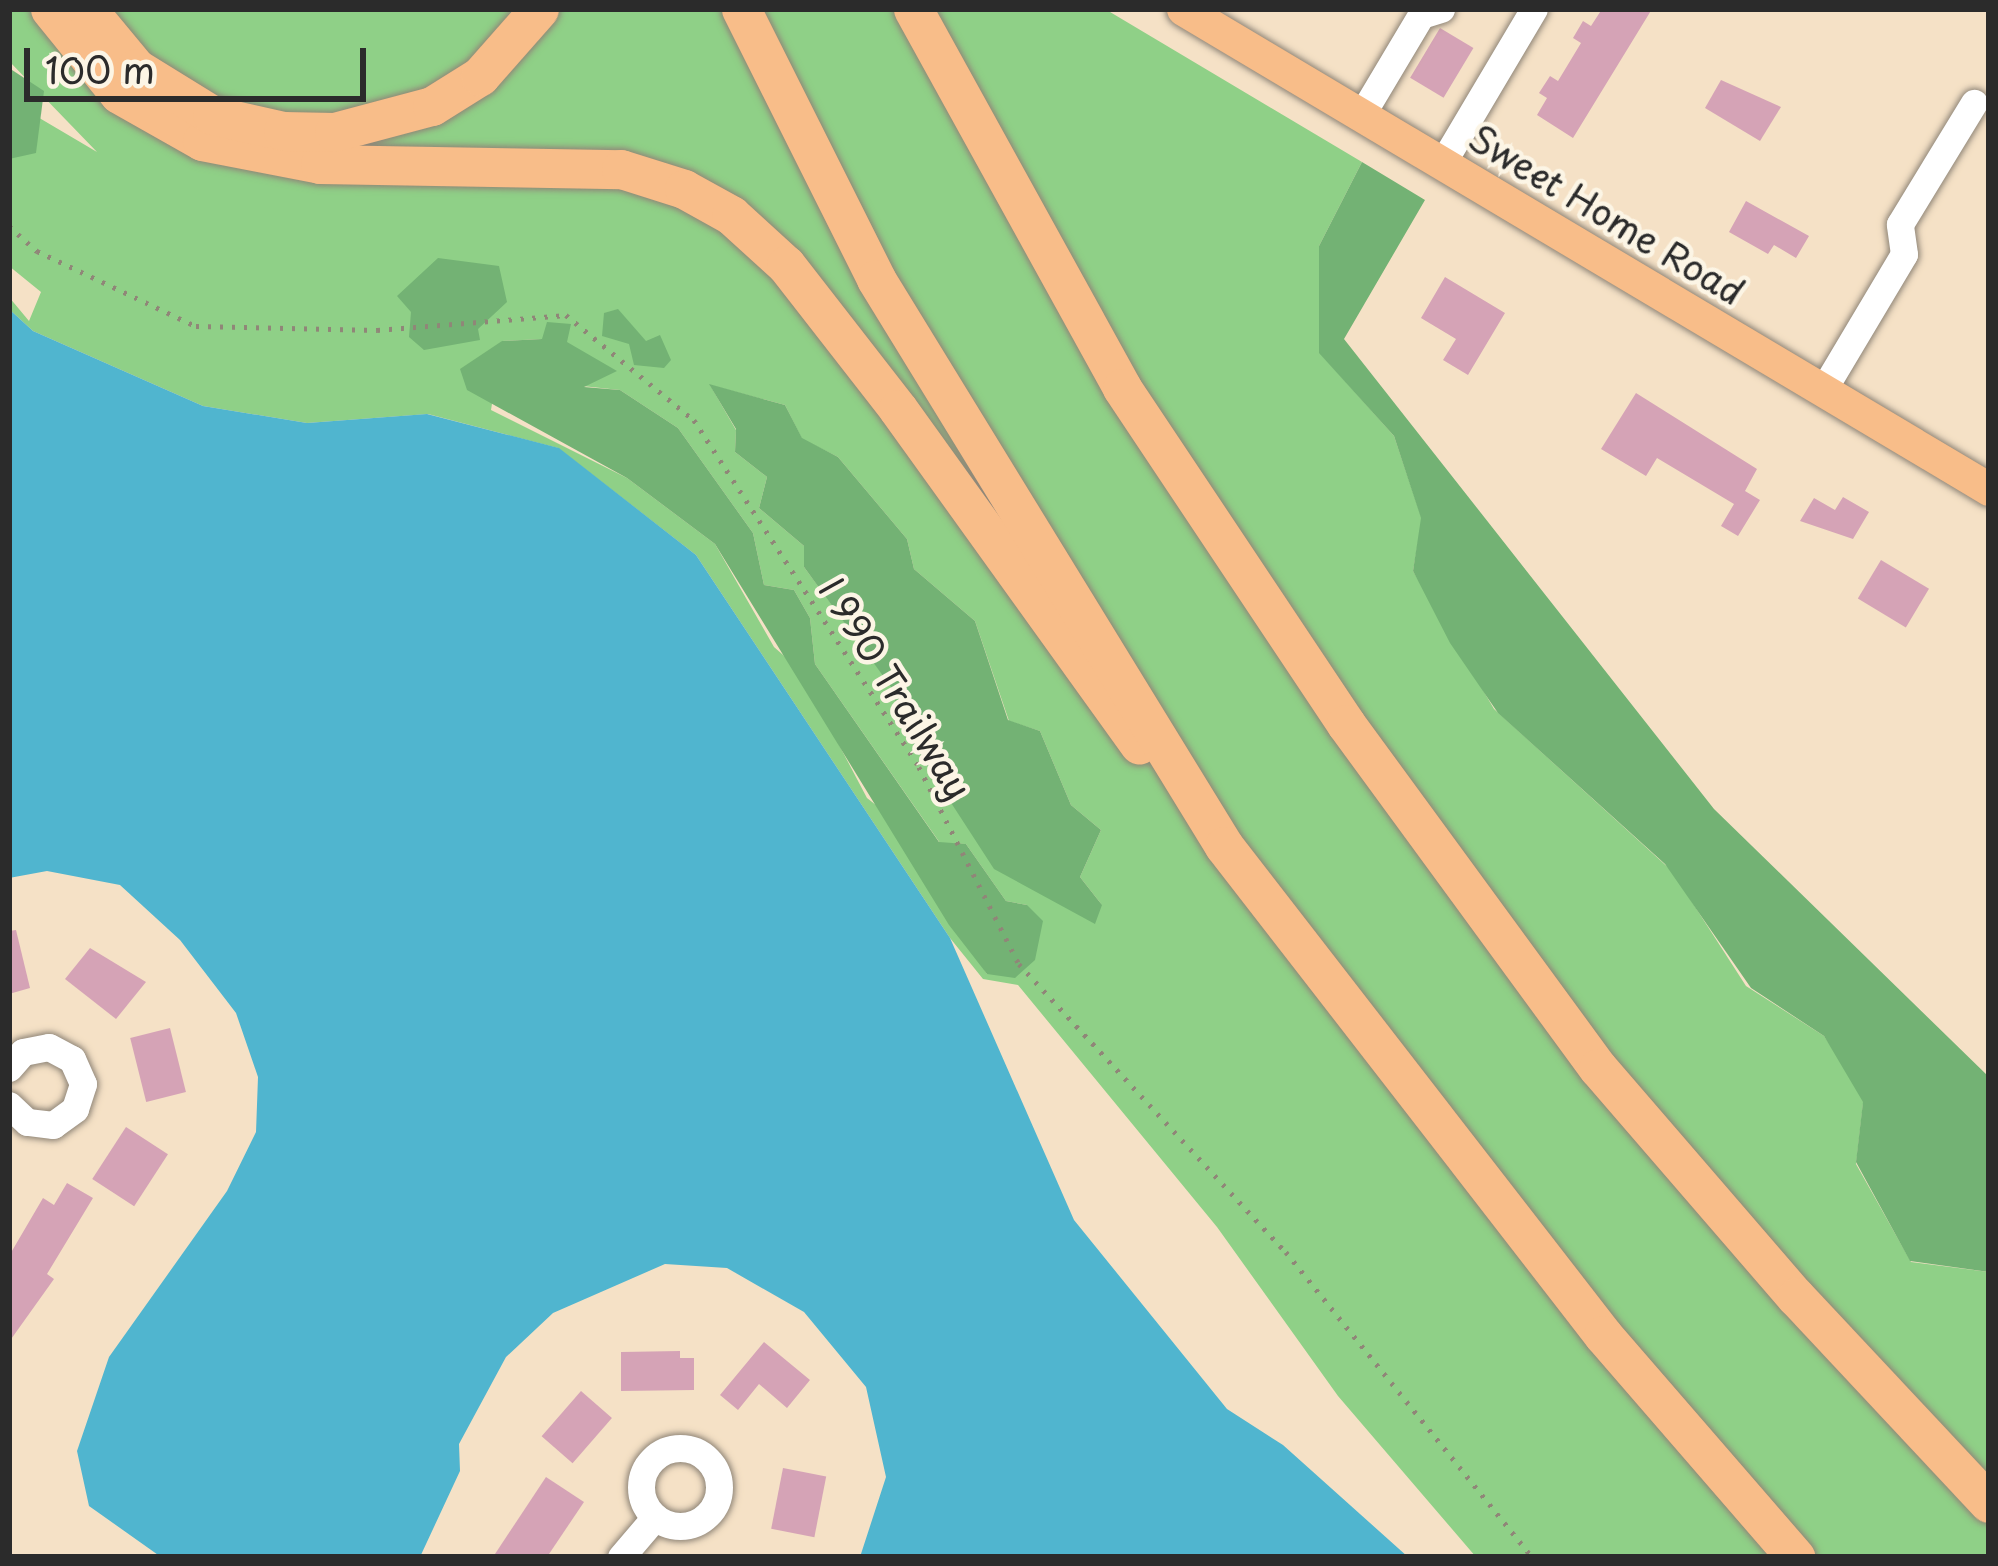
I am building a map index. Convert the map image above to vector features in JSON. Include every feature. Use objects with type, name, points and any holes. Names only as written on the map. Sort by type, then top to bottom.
[{"type":"highway","points":[[50,9],[119,94],[202,141],[320,164],[621,169],[684,189],[731,215],[800,283],[1091,688],[1225,846],[1603,1335],[1795,1557]]},
{"type":"highway","points":[[87,9],[136,68],[212,115],[284,131],[334,132],[432,106],[480,76],[539,9]]},
{"type":"highway","points":[[741,9],[876,278],[1225,846]]},
{"type":"highway","points":[[914,9],[1122,388],[1360,744],[1598,1068],[1796,1298],[1989,1503]]},
{"type":"main road","name":"Sweet Home Road","points":[[1188,10],[1989,489]]},
{"type":"street","points":[[1362,114],[1421,14],[1441,9]]},
{"type":"street","points":[[1443,162],[1534,9]]},
{"type":"street","points":[[1823,390],[1904,254],[1900,224],[1974,104]]},
{"type":"street","points":[[9,1067],[22,1052],[49,1047],[72,1059],[83,1084],[66,1119],[40,1126],[13,1122]]},
{"type":"street","points":[[621,1557],[655,1517]]},
{"type":"path","name":"I 990 Trailway","points":[[9,226],[37,251],[196,326],[377,330],[566,315],[694,420],[919,767],[1019,964],[1286,1252],[1532,1557]]},
{"type":"green space","points":[[9,9],[1105,9],[1362,162],[1319,246],[1319,352],[1394,436],[1422,519],[1413,571],[1494,709],[1672,871],[1746,986],[1824,1036],[1864,1095],[1856,1164],[1911,1262],[1989,1272],[1989,1557],[1476,1557],[1338,1396],[1217,1227],[1018,985],[983,979],[950,938],[696,555],[558,448],[428,414],[307,423],[203,406],[33,331],[9,309],[9,297],[29,321],[41,292],[9,266],[9,158],[35,152],[36,116],[97,152],[9,61]],"holes":[[[542,339],[615,371],[582,386],[620,390],[678,428],[753,533],[764,585],[794,590],[810,618],[815,664],[940,843],[966,844],[1006,901],[1027,905],[987,974],[886,813],[867,798],[799,669],[774,647],[715,544],[627,478],[491,410],[502,341]],[[710,385],[785,405],[802,439],[838,457],[907,539],[914,569],[975,621],[1009,721],[1040,731],[1071,805],[1101,830],[1080,877],[1102,905],[898,722],[895,691],[804,567],[804,546],[759,508],[767,477],[735,452],[736,430]]]},
{"type":"green space","points":[[9,68],[44,91],[36,153],[9,159]]},
{"type":"green space","points":[[1362,162],[1425,200],[1344,339],[1714,809],[1989,1077],[1989,1272],[1910,1261],[1856,1162],[1863,1102],[1824,1036],[1751,988],[1665,864],[1498,713],[1450,643],[1413,571],[1421,518],[1394,436],[1319,353],[1319,246]]},
{"type":"green space","points":[[438,258],[499,266],[507,302],[478,329],[480,340],[424,350],[409,337],[411,312],[397,296]]},
{"type":"green space","points":[[618,309],[646,341],[660,335],[671,360],[664,368],[634,365],[629,344],[602,336],[604,313]]},
{"type":"green space","points":[[547,322],[571,324],[567,342],[617,371],[584,387],[620,390],[678,428],[753,533],[764,585],[794,590],[810,618],[815,664],[939,842],[966,844],[1006,901],[1027,905],[1043,921],[1035,960],[1015,978],[987,974],[949,925],[715,544],[627,478],[467,390],[460,369],[502,341],[542,339]]},
{"type":"green space","points":[[709,384],[785,405],[802,438],[838,457],[907,539],[914,569],[975,621],[1008,720],[1040,731],[1071,805],[1101,830],[1080,877],[1102,905],[1095,924],[994,869],[898,721],[894,691],[804,567],[804,546],[759,508],[767,477],[735,452],[736,429]]},
{"type":"water","points":[[9,309],[33,331],[203,406],[307,423],[427,414],[559,448],[696,555],[950,938],[1074,1220],[1227,1409],[1283,1445],[1408,1557],[860,1557],[886,1477],[866,1387],[804,1312],[727,1268],[665,1264],[553,1313],[506,1357],[459,1444],[460,1471],[420,1557],[161,1557],[89,1506],[77,1451],[109,1357],[227,1191],[256,1132],[258,1077],[236,1013],[180,940],[120,885],[47,871],[9,878]]},
{"type":"building","points":[[1602,9],[1652,9],[1573,138],[1537,115],[1547,98],[1539,93],[1550,76],[1558,81],[1581,43],[1573,38],[1583,21],[1591,26]]},
{"type":"building","points":[[1440,28],[1473,48],[1444,98],[1410,78]]},
{"type":"building","points":[[1721,80],[1781,107],[1760,141],[1705,108]]},
{"type":"building","points":[[1746,201],[1809,236],[1796,258],[1774,245],[1768,254],[1729,232]]},
{"type":"building","points":[[1445,277],[1505,313],[1468,375],[1443,360],[1456,339],[1421,318]]},
{"type":"building","points":[[1636,393],[1757,469],[1745,491],[1760,500],[1738,536],[1721,526],[1734,504],[1657,458],[1646,476],[1601,449]]},
{"type":"building","points":[[1843,497],[1869,512],[1853,539],[1800,521],[1814,498],[1835,510]]},
{"type":"building","points":[[1881,560],[1929,589],[1906,627],[1858,599]]},
{"type":"building","points":[[16,930],[30,988],[9,994],[9,931]]},
{"type":"building","points":[[90,948],[146,982],[116,1019],[65,979]]},
{"type":"building","points":[[170,1028],[186,1092],[146,1102],[130,1038]]},
{"type":"building","points":[[126,1127],[168,1154],[134,1206],[92,1179]]},
{"type":"building","points":[[67,1183],[93,1198],[47,1274],[54,1279],[9,1342],[9,1256],[43,1198],[54,1205]]},
{"type":"building","points":[[764,1342],[810,1380],[787,1408],[759,1384],[738,1410],[720,1395]]},
{"type":"building","points":[[680,1351],[680,1358],[694,1358],[694,1390],[621,1391],[621,1352]]},
{"type":"building","points":[[581,1391],[612,1418],[573,1463],[542,1436]]},
{"type":"building","points":[[783,1468],[826,1476],[814,1537],[771,1529]]},
{"type":"building","points":[[546,1477],[584,1502],[547,1557],[493,1557]]}]
